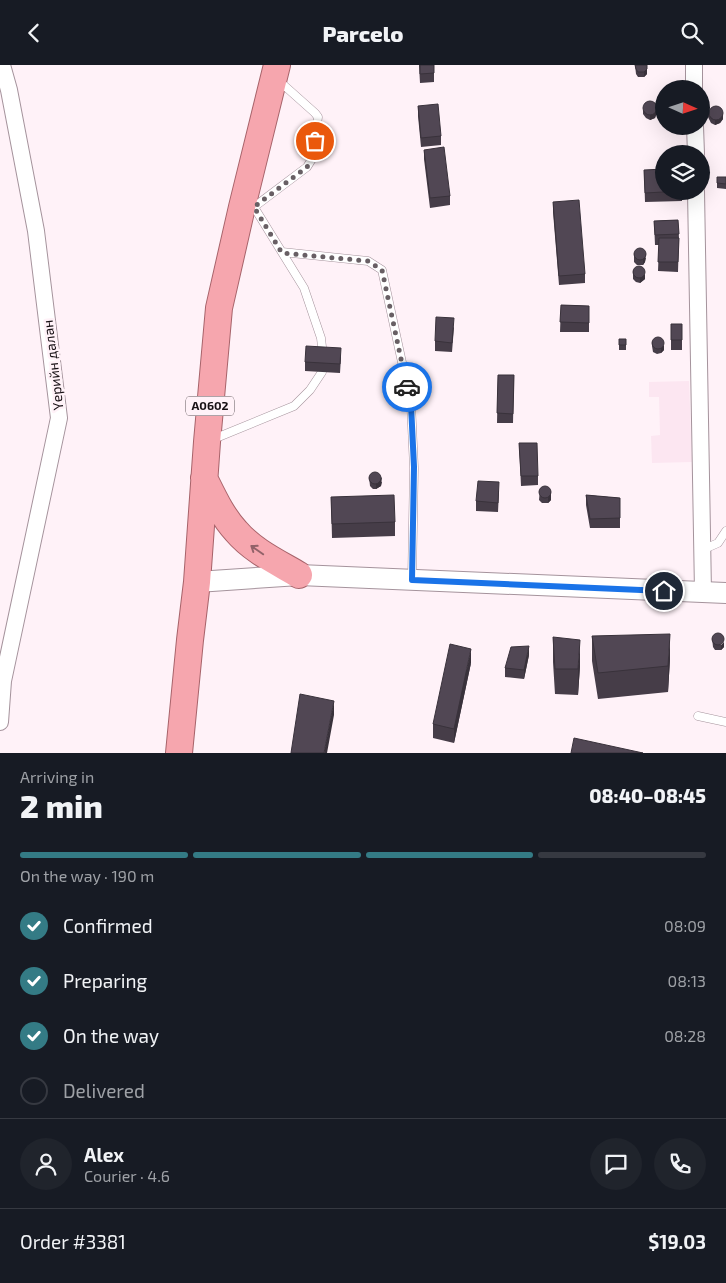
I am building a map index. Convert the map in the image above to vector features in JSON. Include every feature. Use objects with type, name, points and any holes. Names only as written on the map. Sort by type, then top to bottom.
[{"type":"highway","name":"A0602","points":[[179,753],[197,582],[219,308],[248,207],[276,71]]},
{"type":"highway","points":[[204,478],[218,505],[235,531],[254,548],[299,575]]},
{"type":"street","name":"Үерийн далан","points":[[0,722],[3,681],[59,418],[36,231],[9,90],[2,65]]},
{"type":"street","points":[[694,65],[694,80]]},
{"type":"street","points":[[696,200],[703,593]]},
{"type":"street","points":[[197,582],[299,575],[726,593]]},
{"type":"lane","points":[[276,71],[318,117],[314,150],[312,159],[307,167],[248,207],[282,253],[304,288],[322,338],[323,356]]},
{"type":"lane","points":[[282,253],[368,261],[382,270],[411,405],[414,467],[412,580]]},
{"type":"lane","points":[[207,442],[294,406],[310,390],[322,372]]},
{"type":"lane","points":[[702,550],[718,543],[726,531]]},
{"type":"lane","points":[[698,717],[726,722]]},
{"type":"shaded area","points":[[689,381],[692,462],[652,463],[651,436],[660,435],[659,397],[649,397],[649,382]]},
{"type":"building","points":[[420,65],[434,65],[434,73],[420,74]]},
{"type":"building","points":[[635,65],[647,65],[647,69],[644,72],[638,72]]},
{"type":"building","points":[[645,103],[655,103],[655,113],[650,115],[645,113],[643,108]]},
{"type":"building","points":[[438,104],[441,136],[421,138],[418,106]]},
{"type":"building","points":[[716,106],[722,110],[721,118],[716,120],[711,118],[711,108]]},
{"type":"building","points":[[444,147],[450,196],[430,198],[424,150]]},
{"type":"building","points":[[655,169],[655,192],[645,193],[644,170]]},
{"type":"building","points":[[717,177],[726,177],[726,184],[717,183]]},
{"type":"building","points":[[579,200],[585,274],[559,276],[553,202]]},
{"type":"building","points":[[678,220],[679,234],[655,235],[654,221]]},
{"type":"building","points":[[659,238],[679,238],[678,262],[658,262]]},
{"type":"building","points":[[640,248],[646,254],[640,260],[634,254]]},
{"type":"building","points":[[639,266],[645,272],[639,278],[633,272]]},
{"type":"building","points":[[561,305],[589,306],[589,323],[560,322]]},
{"type":"building","points":[[436,317],[454,318],[452,343],[435,341]]},
{"type":"building","points":[[671,324],[682,324],[682,340],[671,340]]},
{"type":"building","points":[[658,337],[664,343],[658,349],[652,343]]},
{"type":"building","points":[[619,339],[626,339],[626,345],[619,345]]},
{"type":"building","points":[[306,346],[341,348],[340,364],[305,362]]},
{"type":"building","points":[[498,375],[514,375],[513,414],[497,413]]},
{"type":"building","points":[[519,443],[537,443],[538,476],[521,476]]},
{"type":"building","points":[[375,472],[381,478],[375,484],[369,478]]},
{"type":"building","points":[[478,481],[499,482],[498,503],[476,501]]},
{"type":"building","points":[[545,486],[551,492],[545,498],[539,492]]},
{"type":"building","points":[[394,495],[395,522],[332,524],[331,497]]},
{"type":"building","points":[[586,495],[620,498],[620,518],[590,519]]},
{"type":"building","points":[[718,633],[724,639],[718,645],[712,639]]},
{"type":"building","points":[[670,634],[668,666],[598,673],[592,636]]},
{"type":"building","points":[[553,637],[580,640],[578,669],[555,669]]},
{"type":"building","points":[[450,644],[471,649],[454,729],[433,724]]},
{"type":"building","points":[[529,646],[524,670],[505,668],[511,647]]},
{"type":"building","points":[[300,694],[334,701],[324,753],[291,753]]},
{"type":"building","points":[[574,738],[643,753],[571,753]]},
{"type":"way so far","points":[[315,141],[312,159],[307,167],[254,207],[282,253],[368,261],[382,270],[407,387]]},
{"type":"route","points":[[407,387],[411,405],[414,467],[412,580],[664,591]]}]
